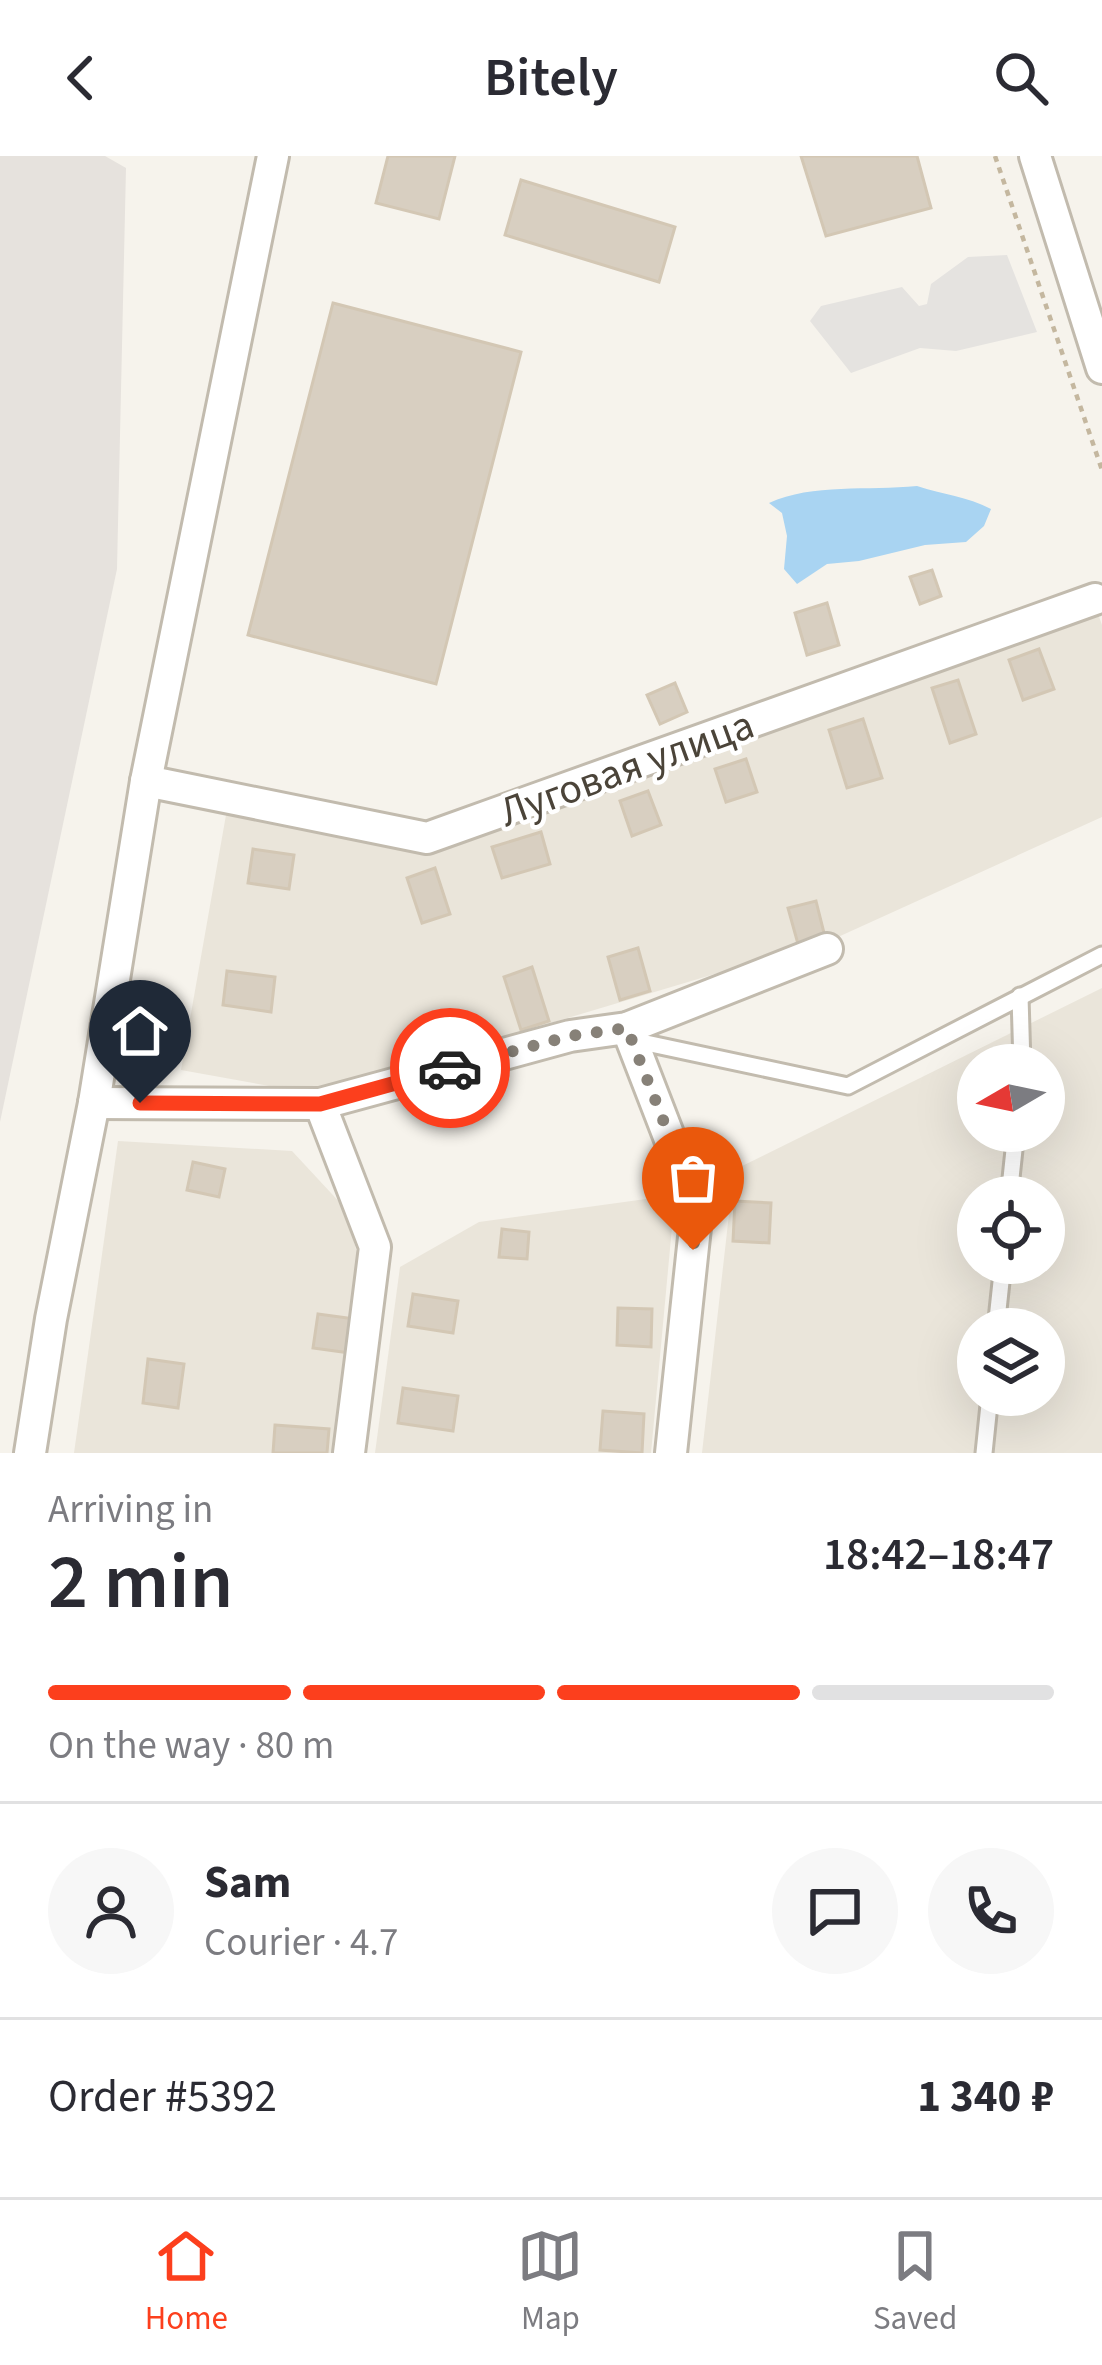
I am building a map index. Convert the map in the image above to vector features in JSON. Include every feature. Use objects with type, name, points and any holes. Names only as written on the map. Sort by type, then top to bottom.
[{"type":"street","points":[[30,1453],[146,781],[273,156]]},
{"type":"street","points":[[1035,156],[1102,368]]},
{"type":"street","name":"Луговая улица","points":[[146,781],[427,838],[1095,599]]},
{"type":"street","points":[[94,1103],[320,1104],[570,1036],[629,1034],[827,949]]},
{"type":"street","points":[[629,1034],[698,1209],[671,1453]]},
{"type":"street","points":[[320,1104],[375,1246],[349,1453]]},
{"type":"lane","points":[[629,1034],[848,1086],[1102,955]]},
{"type":"lane","points":[[1020,996],[1021,1044]]},
{"type":"lane","points":[[984,1453],[988,1416]]},
{"type":"path","points":[[995,156],[1102,470]]},
{"type":"shaded area","points":[[0,156],[105,156],[126,168],[117,569],[0,1122]]},
{"type":"shaded area","points":[[1007,255],[1037,332],[956,351],[920,348],[851,373],[810,321],[821,306],[902,287],[919,306],[927,304],[931,284],[968,257]]},
{"type":"shaded area","points":[[1097,611],[1102,625],[1102,817],[838,937],[314,1094],[181,1070],[226,815],[434,848]]},
{"type":"shaded area","points":[[1102,988],[1102,1453],[702,1453],[734,1170],[957,1060],[957,1152],[1065,1152],[1065,1044],[989,1044]]},
{"type":"shaded area","points":[[118,1141],[292,1151],[344,1207],[364,1277],[341,1453],[74,1453]]},
{"type":"shaded area","points":[[675,1195],[651,1453],[375,1453],[400,1267],[479,1222]]},
{"type":"water","points":[[917,486],[991,509],[984,526],[966,542],[827,564],[797,584],[784,569],[787,536],[782,513],[769,503],[822,490]]},
{"type":"building","points":[[388,156],[455,156],[439,219],[376,203]]},
{"type":"building","points":[[801,156],[917,156],[931,208],[826,236]]},
{"type":"building","points":[[521,180],[675,227],[659,282],[505,235]]},
{"type":"building","points":[[333,303],[521,352],[436,684],[248,635]]},
{"type":"building","points":[[932,570],[941,596],[920,604],[910,577]]},
{"type":"building","points":[[827,603],[839,645],[807,655],[795,613]]},
{"type":"building","points":[[1039,649],[1054,689],[1023,700],[1009,660]]},
{"type":"building","points":[[958,680],[976,734],[950,743],[932,688]]},
{"type":"building","points":[[675,683],[687,712],[660,724],[647,695]]},
{"type":"building","points":[[863,719],[882,778],[847,788],[829,730]]},
{"type":"building","points":[[746,759],[757,792],[726,802],[715,769]]},
{"type":"building","points":[[648,791],[661,825],[632,836],[620,801]]},
{"type":"building","points":[[541,832],[550,864],[502,878],[492,847]]},
{"type":"building","points":[[253,849],[294,855],[289,889],[248,883]]},
{"type":"building","points":[[435,868],[450,914],[422,923],[407,878]]},
{"type":"building","points":[[816,901],[825,937],[798,944],[788,908]]},
{"type":"building","points":[[638,948],[650,991],[620,1000],[608,957]]},
{"type":"building","points":[[532,967],[549,1021],[521,1030],[504,977]]},
{"type":"building","points":[[227,971],[275,977],[271,1012],[223,1005]]},
{"type":"building","points":[[459,1013],[468,1046],[445,1052],[437,1019]]},
{"type":"building","points":[[193,1162],[225,1169],[219,1197],[187,1190]]},
{"type":"building","points":[[735,1201],[771,1203],[769,1243],[733,1241]]},
{"type":"building","points":[[502,1229],[529,1232],[527,1259],[499,1257]]},
{"type":"building","points":[[413,1294],[458,1301],[453,1333],[408,1326]]},
{"type":"building","points":[[618,1308],[652,1309],[651,1347],[617,1345]]},
{"type":"building","points":[[318,1314],[355,1319],[350,1353],[313,1348]]},
{"type":"building","points":[[148,1359],[184,1364],[178,1408],[143,1403]]},
{"type":"building","points":[[403,1388],[458,1396],[453,1431],[398,1423]]},
{"type":"building","points":[[603,1411],[644,1414],[642,1453],[600,1450]]},
{"type":"building","points":[[275,1425],[329,1429],[327,1453],[273,1453]]},
{"type":"way so far","points":[[450,1068],[570,1036],[627,1028],[698,1209],[693,1250]]},
{"type":"route","points":[[140,1103],[320,1104],[450,1068]]}]
